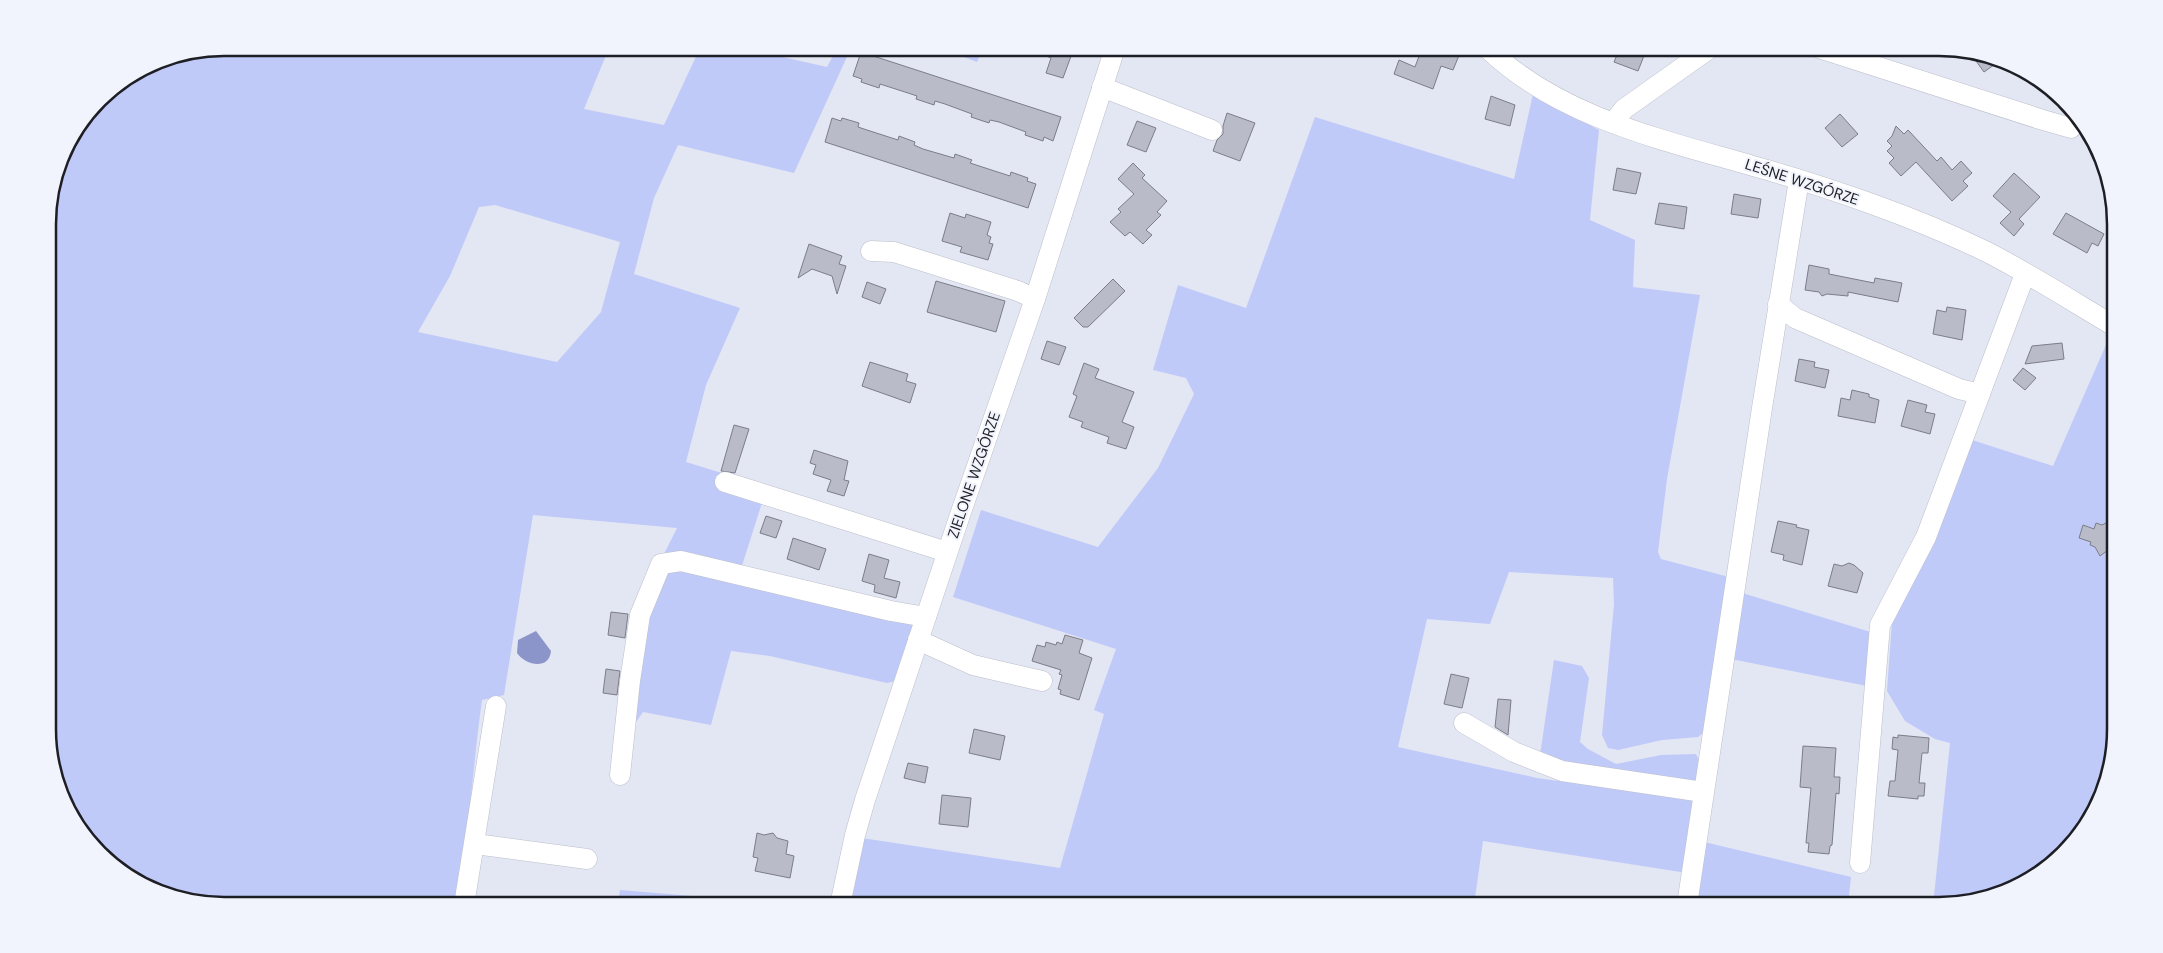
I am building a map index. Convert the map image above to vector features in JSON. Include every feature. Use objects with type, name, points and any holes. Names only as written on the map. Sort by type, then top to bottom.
[{"type":"street","name":"ZIELONE WZGÓRZE","points":[[842,897],[854,835],[918,640],[1035,299],[1112,56]]},
{"type":"street","name":"LEŚNE WZGÓRZE","points":[[1497,56],[1522,77],[1561,101],[1613,123],[1665,141],[1799,180],[1872,204],[1940,230],[1988,253],[2107,322]]},
{"type":"street","points":[[1613,123],[1624,109],[1699,56]]},
{"type":"street","points":[[1844,56],[2071,128]]},
{"type":"street","points":[[1102,87],[1212,130]]},
{"type":"street","points":[[1689,896],[1778,304],[1799,180]]},
{"type":"street","points":[[871,251],[894,252],[1018,291],[1035,299]]},
{"type":"street","points":[[1860,863],[1880,625],[1926,537],[2025,274]]},
{"type":"street","points":[[1778,304],[1795,318],[1959,389],[1980,394]]},
{"type":"street","points":[[724,482],[948,552]]},
{"type":"street","points":[[620,775],[630,681],[640,615],[661,564],[680,562],[891,611],[926,617]]},
{"type":"street","points":[[918,640],[973,665],[1042,681]]},
{"type":"street","points":[[466,897],[496,706]]},
{"type":"street","points":[[1464,723],[1514,752],[1562,771],[1704,792]]},
{"type":"street","points":[[475,844],[587,858]]},
{"type":"shaded area","points":[[224,56],[606,56],[584,109],[664,125],[696,56],[778,56],[827,67],[833,56],[847,56],[794,173],[678,145],[654,198],[634,274],[740,308],[706,385],[686,462],[767,487],[740,572],[662,558],[677,528],[533,515],[504,695],[482,700],[464,854],[456,897],[224,897],[192,894],[160,884],[122,862],[105,848],[79,813],[69,793],[62,772],[56,729],[57,213],[62,181],[69,160],[91,122],[105,105],[122,91],[160,69],[202,58]],"holes":[[[495,205],[620,242],[601,312],[557,362],[418,332],[450,276],[479,207]]]},
{"type":"shaded area","points":[[961,56],[980,56],[977,62]]},
{"type":"shaded area","points":[[1533,94],[1599,130],[1590,220],[1635,240],[1633,287],[1700,295],[1667,479],[1658,552],[1661,559],[1729,577],[1707,730],[1698,737],[1662,740],[1618,750],[1608,748],[1602,735],[1614,604],[1613,578],[1509,572],[1490,624],[1427,619],[1398,747],[1537,778],[1695,800],[1687,873],[1483,841],[1475,896],[851,897],[862,838],[1060,868],[1104,714],[1094,710],[1116,649],[953,597],[981,510],[1098,547],[1158,468],[1194,394],[1186,378],[1153,370],[1178,285],[1246,308],[1315,117],[1514,179]]},
{"type":"shaded area","points":[[2107,343],[2107,729],[2104,761],[2098,783],[2084,813],[2072,831],[2058,848],[2041,862],[2013,879],[1993,888],[1971,894],[1934,896],[1950,743],[1935,739],[1905,721],[1887,691],[1892,621],[1969,439],[2053,466]]},
{"type":"shaded area","points":[[664,570],[752,585],[915,624],[896,681],[887,683],[770,656],[731,651],[711,725],[643,712],[629,732],[647,613]]},
{"type":"shaded area","points":[[1739,592],[1874,633],[1867,686],[1731,659]]},
{"type":"shaded area","points":[[536,631],[551,651],[546,661],[541,664],[525,661],[517,653],[518,640]]},
{"type":"shaded area","points":[[1554,660],[1582,666],[1589,678],[1580,742],[1588,749],[1616,764],[1661,755],[1696,754],[1703,768],[1697,785],[1579,768],[1540,755]]},
{"type":"shaded area","points":[[1700,841],[1851,877],[1849,896],[1696,896]]},
{"type":"shaded area","points":[[620,890],[701,897],[619,897]]},
{"type":"building","points":[[860,56],[873,56],[1061,117],[1053,141],[1044,137],[1043,141],[1025,135],[1026,132],[999,122],[990,120],[989,123],[971,117],[972,114],[945,104],[935,101],[934,105],[916,99],[917,96],[880,84],[879,88],[861,82],[862,79],[853,76]]},
{"type":"building","points":[[1046,56],[1071,56],[1063,78],[1046,73],[1051,58]]},
{"type":"building","points":[[1419,56],[1459,56],[1453,70],[1441,66],[1433,89],[1394,74],[1399,60],[1415,67]]},
{"type":"building","points":[[1617,56],[1644,56],[1638,71],[1614,62]]},
{"type":"building","points":[[1975,60],[1993,66],[1984,72]]},
{"type":"building","points":[[1491,96],[1515,105],[1510,126],[1485,119]]},
{"type":"building","points":[[1227,113],[1255,123],[1240,161],[1213,151],[1217,140],[1223,134]]},
{"type":"building","points":[[1840,114],[1858,134],[1842,147],[1825,128]]},
{"type":"building","points":[[832,118],[841,121],[842,118],[859,123],[858,127],[898,140],[899,136],[915,142],[914,145],[923,149],[954,158],[955,154],[972,160],[970,163],[1010,176],[1011,172],[1028,178],[1027,181],[1036,184],[1028,208],[825,142]]},
{"type":"building","points":[[1137,121],[1156,128],[1146,152],[1127,145]]},
{"type":"building","points":[[1896,126],[1904,134],[1908,130],[1937,161],[1941,157],[1952,170],[1961,161],[1972,173],[1963,181],[1968,186],[1952,201],[1916,162],[1901,176],[1889,163],[1894,158],[1887,151],[1892,146],[1887,141],[1892,136]]},
{"type":"building","points":[[1133,163],[1145,175],[1142,178],[1167,201],[1157,212],[1161,215],[1146,230],[1152,235],[1143,244],[1130,232],[1125,236],[1110,222],[1121,212],[1118,209],[1134,194],[1118,179]]},
{"type":"building","points":[[1617,168],[1641,173],[1636,194],[1613,190]]},
{"type":"building","points":[[2014,173],[2040,197],[2019,219],[2024,224],[2014,236],[2000,223],[2011,212],[1993,196]]},
{"type":"building","points":[[1734,194],[1761,199],[1758,218],[1731,214]]},
{"type":"building","points":[[1659,203],[1687,207],[1684,229],[1655,224]]},
{"type":"building","points":[[950,213],[965,218],[966,214],[991,222],[987,235],[991,237],[989,243],[993,244],[988,260],[960,252],[962,247],[942,241]]},
{"type":"building","points":[[2066,213],[2104,234],[2098,246],[2092,243],[2087,253],[2053,234]]},
{"type":"building","points":[[809,244],[842,256],[839,264],[846,266],[837,294],[832,276],[812,269],[798,278]]},
{"type":"building","points":[[1809,265],[1829,269],[1829,274],[1874,283],[1875,278],[1902,283],[1898,302],[1848,292],[1848,296],[1827,294],[1822,296],[1819,292],[1805,290]]},
{"type":"building","points":[[1113,279],[1125,291],[1088,327],[1083,327],[1074,318]]},
{"type":"building","points":[[936,281],[1005,301],[996,332],[927,312]]},
{"type":"building","points":[[867,282],[886,289],[880,304],[862,297]]},
{"type":"building","points":[[1947,307],[1966,310],[1962,340],[1933,334],[1937,310],[1946,312]]},
{"type":"building","points":[[1047,341],[1066,347],[1059,365],[1041,359]]},
{"type":"building","points":[[2062,343],[2064,359],[2025,364],[2032,346]]},
{"type":"building","points":[[1799,359],[1815,362],[1814,367],[1829,370],[1825,388],[1795,381]]},
{"type":"building","points":[[870,362],[908,374],[906,381],[916,384],[910,403],[862,386]]},
{"type":"building","points":[[1084,363],[1099,369],[1095,378],[1134,392],[1122,422],[1134,427],[1126,449],[1107,443],[1109,437],[1081,427],[1083,422],[1069,417],[1077,396],[1073,394]]},
{"type":"building","points":[[2023,368],[2036,378],[2025,390],[2013,380]]},
{"type":"building","points":[[1852,390],[1869,394],[1869,397],[1879,400],[1875,423],[1838,416],[1841,398],[1850,400]]},
{"type":"building","points":[[1908,400],[1927,405],[1925,412],[1935,414],[1930,434],[1901,426]]},
{"type":"building","points":[[734,425],[749,429],[735,473],[721,471]]},
{"type":"building","points":[[814,450],[848,461],[844,480],[849,481],[844,496],[827,491],[831,480],[813,474],[816,465],[810,463]]},
{"type":"building","points":[[766,516],[782,521],[776,538],[760,533]]},
{"type":"building","points":[[1778,521],[1809,530],[1802,565],[1783,560],[1784,555],[1771,552]]},
{"type":"building","points":[[2096,523],[2102,525],[2107,523],[2107,551],[2100,556],[2095,547],[2090,545],[2091,542],[2079,538],[2083,525],[2094,529]]},
{"type":"building","points":[[793,538],[826,549],[819,570],[787,559]]},
{"type":"building","points":[[869,554],[889,560],[884,578],[900,582],[896,598],[874,592],[875,585],[862,581]]},
{"type":"building","points":[[1849,563],[1863,573],[1857,593],[1828,586],[1834,564],[1842,566]]},
{"type":"building","points":[[611,612],[628,614],[625,638],[608,635]]},
{"type":"building","points":[[1065,635],[1083,640],[1079,653],[1092,658],[1079,700],[1060,694],[1061,690],[1058,689],[1062,675],[1059,674],[1061,670],[1032,661],[1037,645],[1045,647],[1046,642],[1056,645],[1057,642],[1062,644]]},
{"type":"building","points":[[606,669],[620,671],[617,695],[603,693]]},
{"type":"building","points":[[1451,674],[1469,678],[1462,708],[1444,704]]},
{"type":"building","points":[[1498,699],[1511,700],[1508,735],[1495,727]]},
{"type":"building","points":[[974,729],[1005,736],[1000,760],[969,753]]},
{"type":"building","points":[[1898,735],[1929,738],[1928,753],[1922,753],[1919,783],[1925,783],[1924,796],[1918,796],[1918,799],[1888,796],[1890,781],[1895,781],[1898,750],[1892,749],[1893,737],[1898,738]]},
{"type":"building","points":[[1803,746],[1836,748],[1834,777],[1840,777],[1839,794],[1836,793],[1832,845],[1830,846],[1829,854],[1808,852],[1809,843],[1806,843],[1811,788],[1800,787]]},
{"type":"building","points":[[908,763],[928,767],[925,783],[904,778]]},
{"type":"building","points":[[942,795],[971,798],[968,827],[939,824]]},
{"type":"building","points":[[757,833],[764,835],[773,833],[777,838],[788,841],[786,854],[794,856],[790,878],[755,871],[758,858],[753,857]]}]
